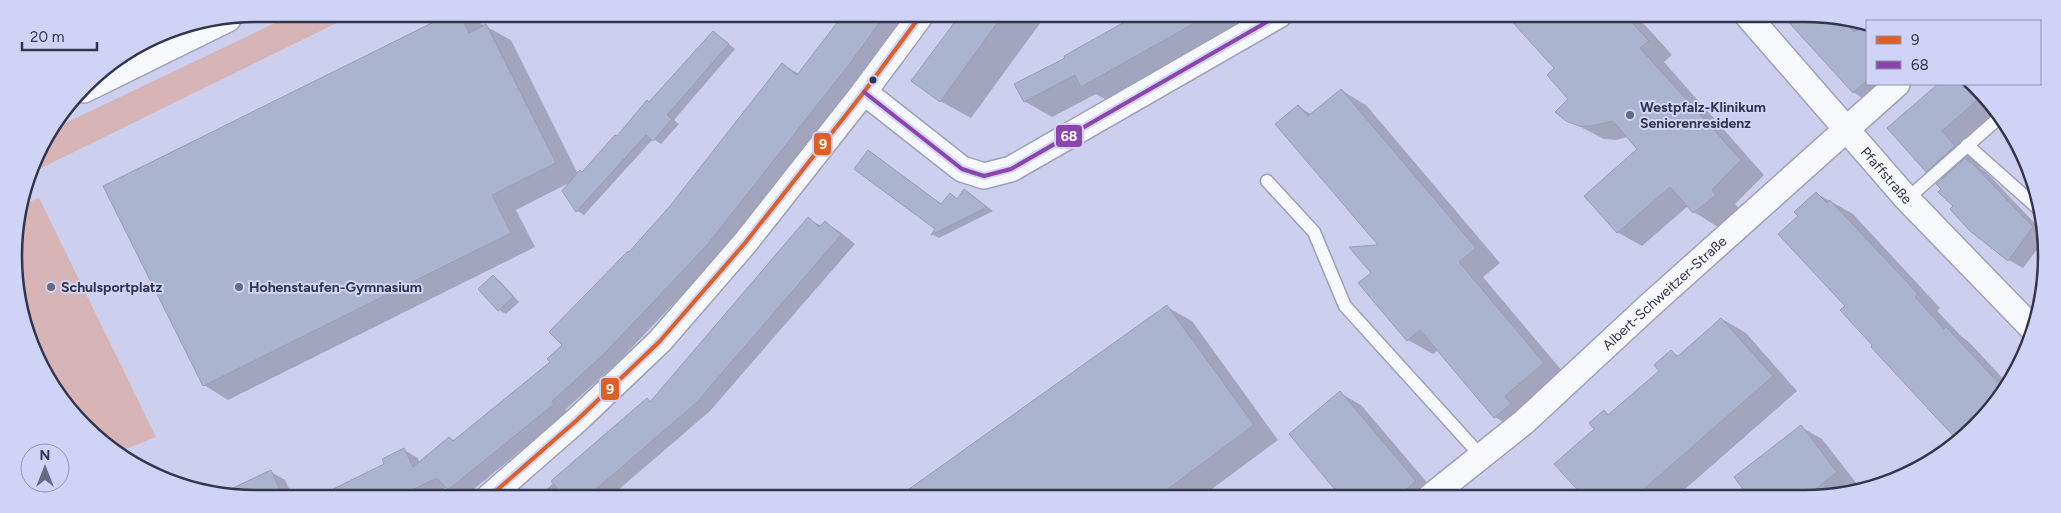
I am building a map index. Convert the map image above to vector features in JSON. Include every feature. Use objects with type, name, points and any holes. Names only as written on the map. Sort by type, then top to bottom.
[{"type":"street","points":[[497,490],[577,420],[660,341],[745,243],[864,92],[916,22]]},
{"type":"street","points":[[864,92],[962,169],[984,176],[1011,169],[1267,22]]},
{"type":"street","name":"Pfaffstraße","points":[[1753,22],[1907,199],[2029,324]]},
{"type":"street","points":[[101,82],[215,27]]},
{"type":"street","name":"Albert-Schweitzer-Straße","points":[[1439,490],[1524,422],[1649,306],[1896,85]]},
{"type":"lane","points":[[1907,199],[1995,121]]},
{"type":"lane","points":[[1967,146],[2032,203]]},
{"type":"lane","points":[[1267,181],[1314,232],[1345,306],[1481,456]]},
{"type":"shaded area","points":[[277,22],[339,22],[39,169],[64,124]]},
{"type":"shaded area","name":"Schulsportplatz","points":[[39,198],[156,437],[124,450],[91,422],[71,399],[54,373],[40,346],[27,302],[22,256],[29,202]]},
{"type":"building","points":[[434,22],[464,22],[469,33],[486,24],[556,163],[492,195],[511,233],[203,386],[103,186]]},
{"type":"building","points":[[838,22],[880,22],[851,62],[708,244],[603,355],[552,401],[554,404],[448,490],[437,478],[412,490],[331,490],[384,464],[382,459],[404,448],[413,467],[449,437],[453,441],[550,362],[547,359],[562,345],[549,332],[629,252],[670,206],[782,63],[797,75]]},
{"type":"building","points":[[955,22],[998,22],[940,102],[911,81]]},
{"type":"building","points":[[1125,22],[1197,22],[1081,87],[1075,75],[1024,102],[1014,84],[1065,58],[1064,56]]},
{"type":"building","name":"Westpfalz-Klinikum Seniorenresidenz","points":[[1512,22],[1632,22],[1649,41],[1640,48],[1741,160],[1712,190],[1716,195],[1693,213],[1670,187],[1617,233],[1584,196],[1637,149],[1613,121],[1591,126],[1579,126],[1566,121],[1555,112],[1568,99],[1547,75],[1554,68]]},
{"type":"building","points":[[1788,22],[1820,23],[1850,27],[1854,32],[1858,29],[1866,30],[1866,81],[1853,93]]},
{"type":"building","points":[[713,31],[729,44],[667,115],[672,119],[653,141],[646,135],[576,212],[562,191],[615,135],[617,136],[647,100],[649,102]]},
{"type":"building","points":[[1937,85],[1963,85],[1978,100],[1942,131],[1955,146],[1926,172],[1887,128]]},
{"type":"building","points":[[1341,89],[1476,248],[1459,262],[1544,363],[1505,396],[1511,404],[1494,418],[1420,330],[1407,341],[1358,283],[1371,273],[1349,247],[1378,245],[1275,124],[1298,105],[1308,116]]},
{"type":"building","points":[[868,150],[941,204],[950,193],[957,199],[964,189],[987,207],[931,235],[935,229],[854,169]]},
{"type":"building","points":[[1965,158],[2033,227],[2008,261],[1970,231],[1950,209],[1953,206],[1938,192],[1941,189],[1936,184]]},
{"type":"building","points":[[1816,192],[1827,203],[1830,200],[1918,294],[1915,297],[1944,329],[1946,327],[2000,385],[1980,411],[1954,436],[1871,347],[1872,345],[1840,310],[1845,306],[1778,234],[1798,216],[1794,212]]},
{"type":"building","points":[[808,217],[819,227],[825,221],[841,235],[696,403],[595,490],[559,490],[551,481],[647,398],[650,402]]},
{"type":"building","points":[[493,275],[513,297],[498,311],[478,289]]},
{"type":"building","points":[[1167,305],[1254,425],[1166,490],[908,490]]},
{"type":"building","points":[[1721,318],[1773,376],[1643,490],[1578,490],[1554,464],[1594,429],[1589,423],[1604,410],[1608,415],[1659,371],[1654,365],[1671,350],[1677,357]]},
{"type":"building","points":[[1340,391],[1416,481],[1405,490],[1335,490],[1289,434]]},
{"type":"building","points":[[1801,425],[1837,472],[1814,490],[1744,490],[1734,477]]},
{"type":"building","points":[[271,470],[280,490],[241,490],[231,489]]},
{"type":"transit line","name":"9","points":[[497,490],[577,420],[660,341],[745,243],[864,92],[916,22]]},
{"type":"transit line","name":"68","points":[[864,92],[962,169],[984,176],[1011,169],[1267,22]]},
{"type":"place","name":"Westpfalz-Klinikum Seniorenresidenz","points":[[1630,115]]},
{"type":"place","name":"Schulsportplatz","points":[[51,287]]},
{"type":"place","name":"Hohenstaufen-Gymnasium","points":[[239,287]]}]
